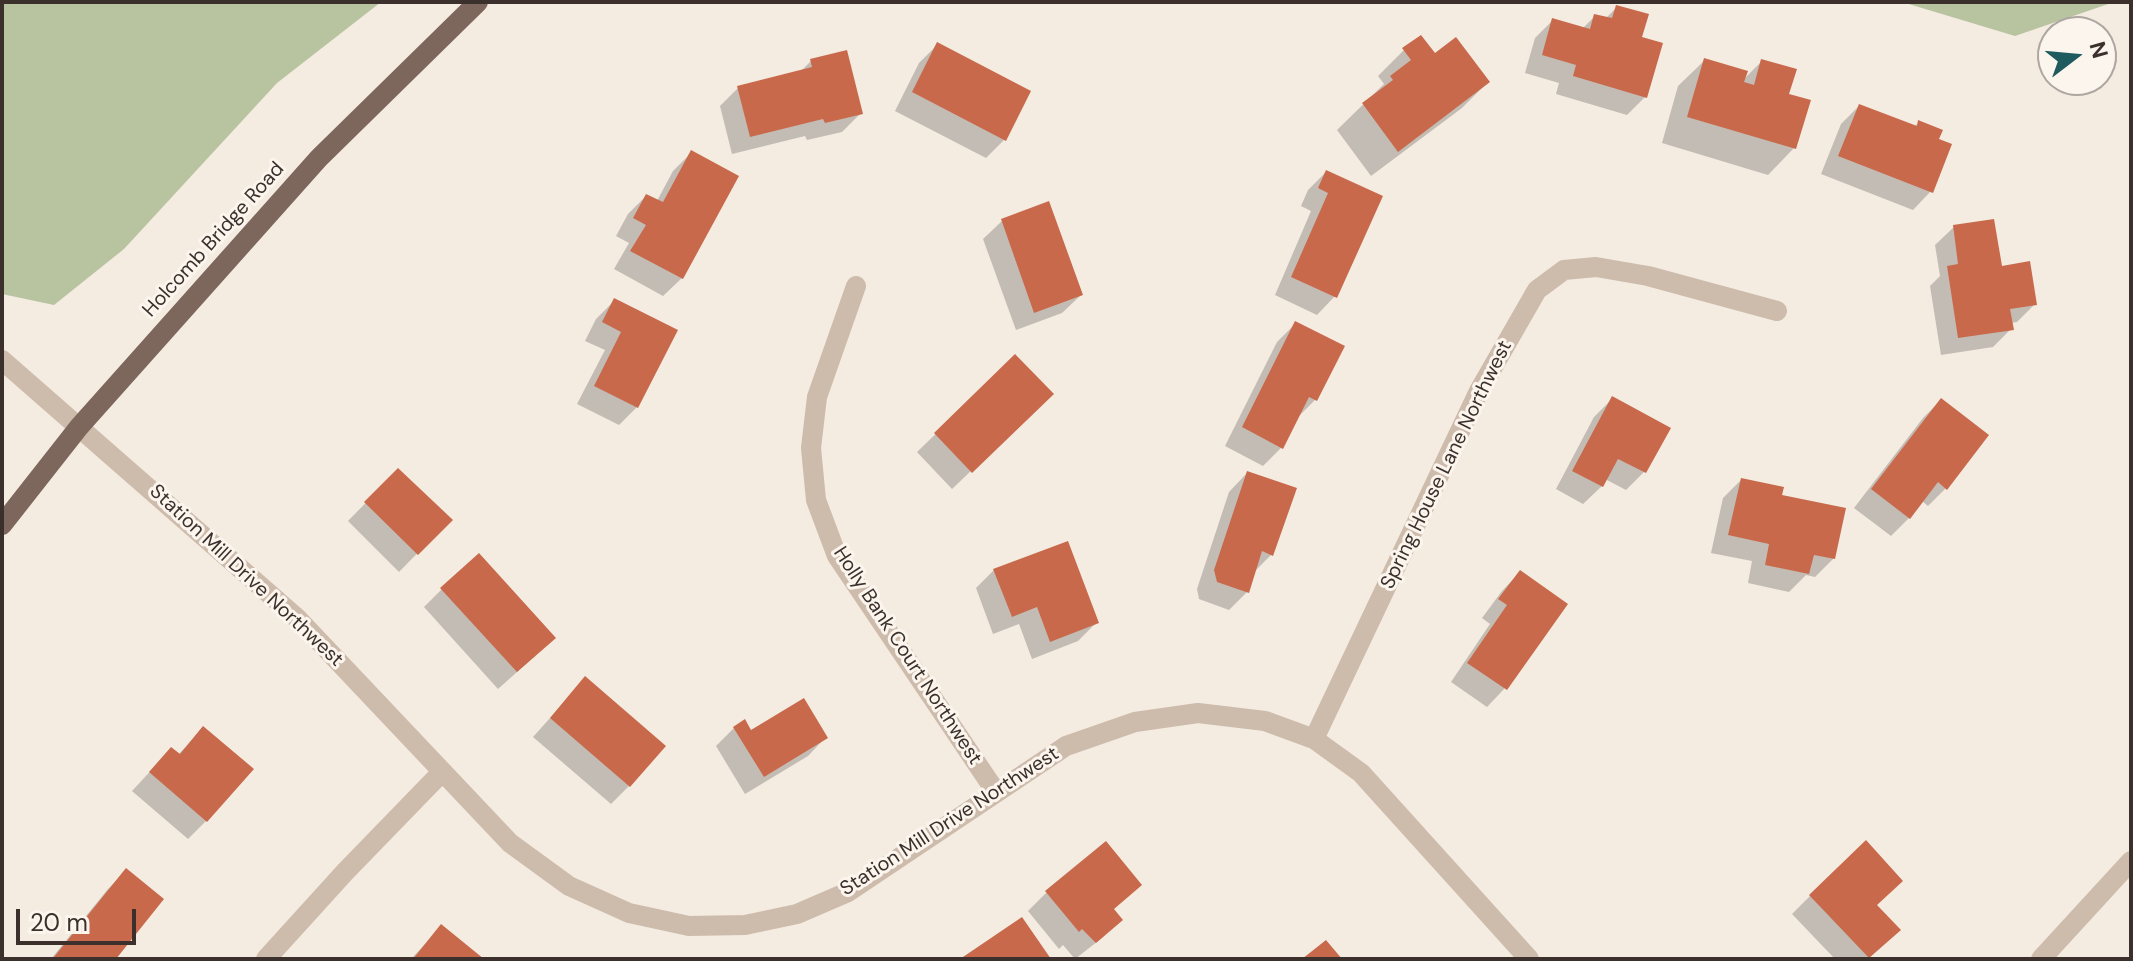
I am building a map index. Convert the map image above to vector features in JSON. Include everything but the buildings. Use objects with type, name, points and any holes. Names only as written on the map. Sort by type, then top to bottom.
[{"type":"main road","name":"Holcomb Bridge Road","points":[[2,525],[79,427],[319,158],[478,2]]},
{"type":"street","name":"Spring House Lane Northwest","points":[[1314,739],[1479,391],[1537,290],[1564,270],[1596,267],[1648,276],[1777,311]]},
{"type":"street","name":"Holly Bank Court Northwest","points":[[856,286],[817,397],[811,448],[816,500],[837,556],[996,792]]},
{"type":"street","name":"Station Mill Drive Northwest","points":[[2,360],[298,619],[510,843],[569,886],[629,913],[689,926],[745,925],[797,914],[848,892],[1066,746],[1135,722],[1198,713],[1265,721],[1314,739],[1361,773],[1529,959]]},
{"type":"street","points":[[266,959],[442,772]]},
{"type":"street","points":[[2041,959],[2131,861]]},
{"type":"green space","points":[[2,2],[381,2],[277,83],[124,249],[54,305],[2,294]]},
{"type":"green space","points":[[1902,2],[2114,2],[2073,16],[2037,16],[2037,28],[2015,36]]}]
